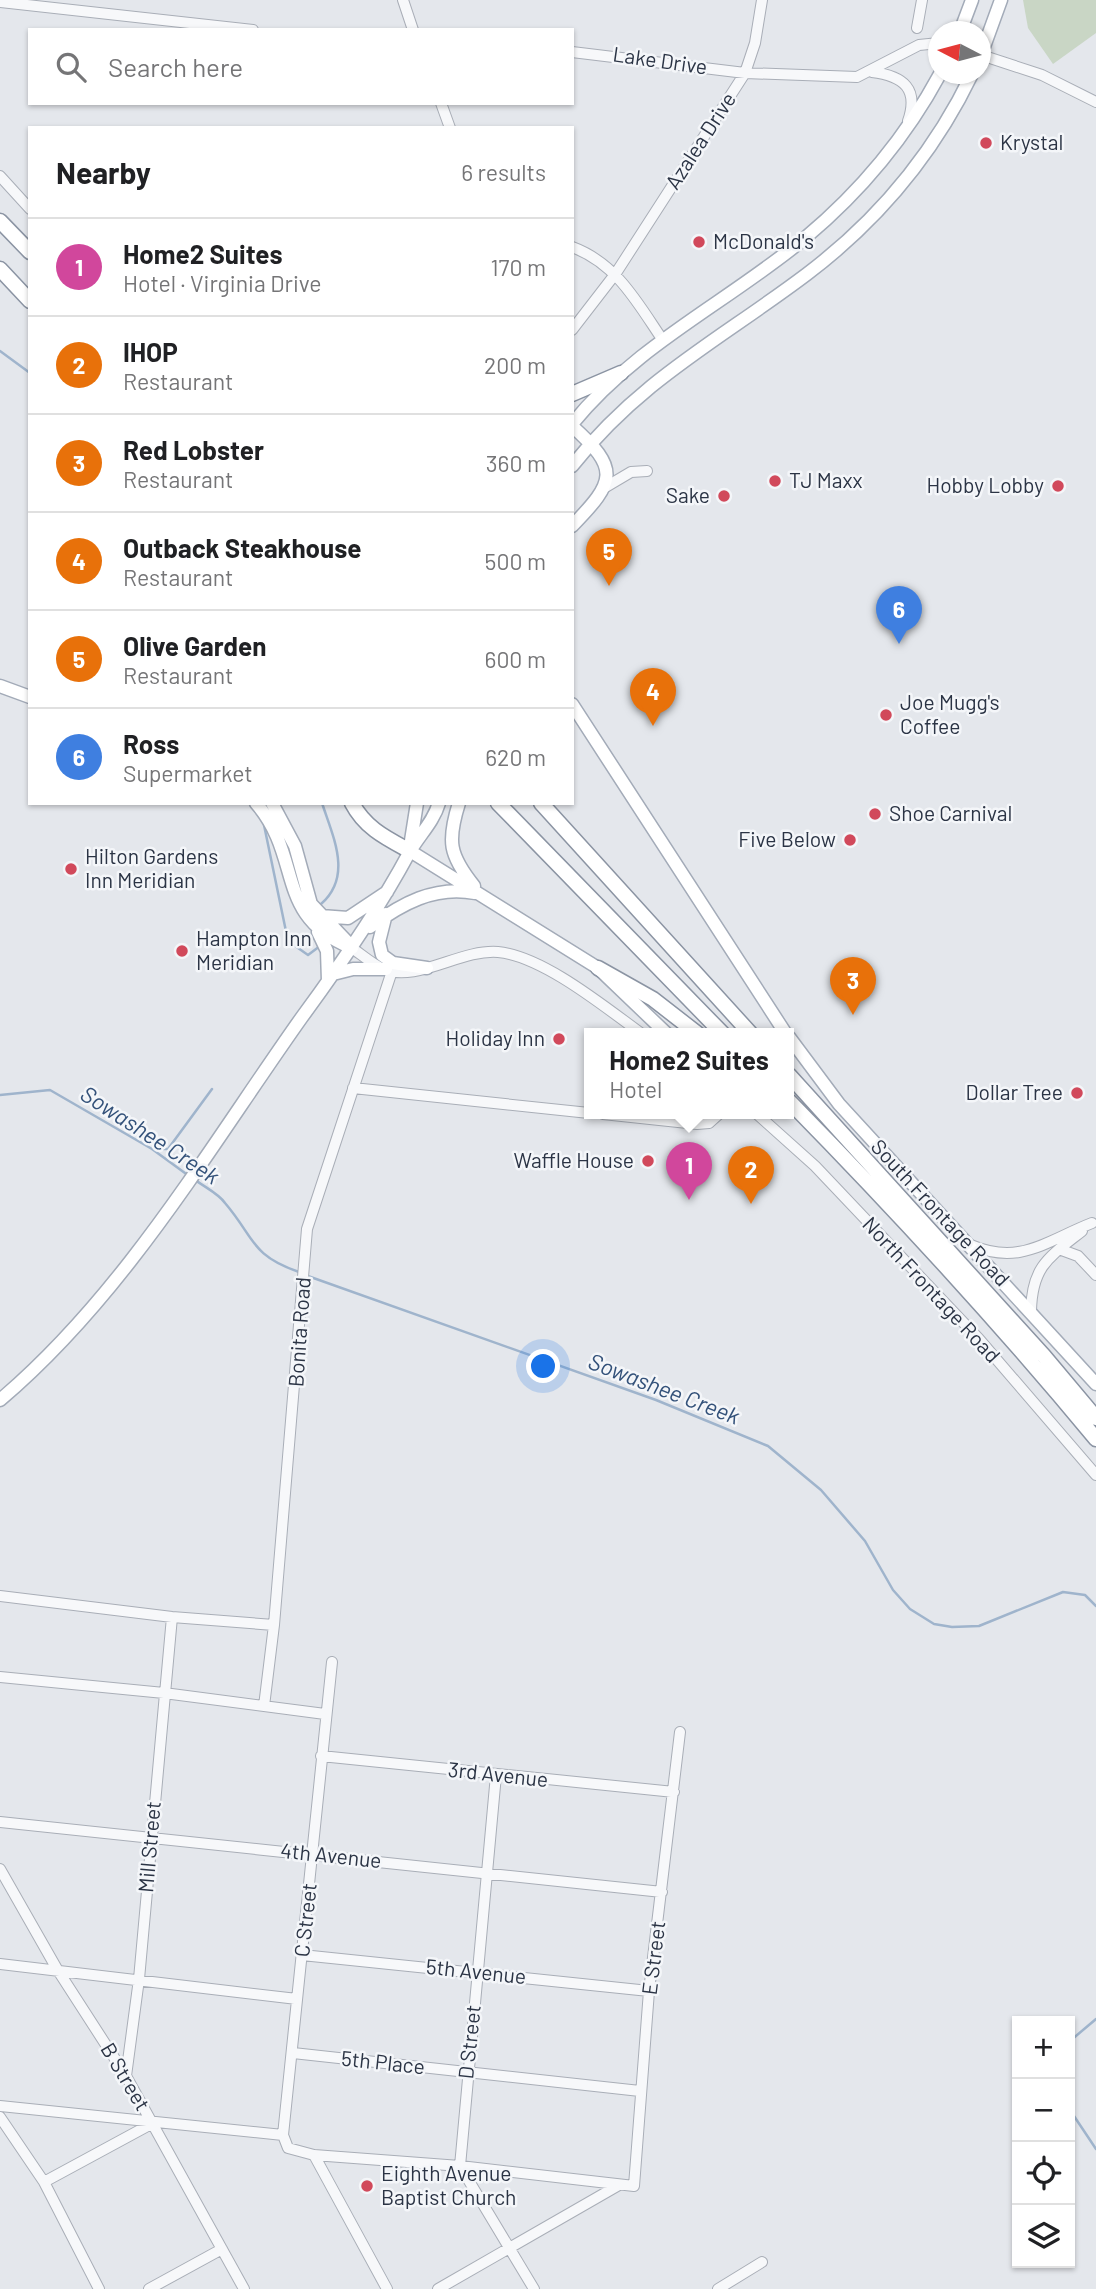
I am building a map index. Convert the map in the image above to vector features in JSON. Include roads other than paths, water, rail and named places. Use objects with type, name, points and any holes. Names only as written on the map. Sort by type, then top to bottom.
[{"type":"highway","points":[[0,221],[28,250]]},
{"type":"highway","points":[[0,270],[28,299]]},
{"type":"highway","points":[[574,393],[621,373]]},
{"type":"highway","points":[[353,805],[367,825],[410,851]]},
{"type":"highway","points":[[500,805],[717,1028]]},
{"type":"highway","points":[[543,805],[746,1028]]},
{"type":"highway","points":[[598,968],[653,999],[690,1028]]},
{"type":"highway","points":[[794,1081],[1044,1356],[1096,1418]]},
{"type":"highway","points":[[794,1106],[1008,1335],[1096,1439]]},
{"type":"highway","points":[[794,1112],[807,1120]]},
{"type":"main road","points":[[964,21],[972,0]]},
{"type":"main road","points":[[991,28],[1001,0]]},
{"type":"main road","points":[[574,423],[621,373],[663,338],[804,239],[858,189],[902,136],[934,84]]},
{"type":"main road","points":[[574,464],[619,412],[666,371],[806,274],[851,238],[910,173],[933,142],[966,84]]},
{"type":"main road","points":[[574,427],[605,462],[604,488],[574,524]]},
{"type":"main road","points":[[0,686],[28,696]]},
{"type":"main road","name":"South Frontage Road","points":[[574,708],[783,1028]]},
{"type":"main road","points":[[257,805],[280,841],[295,897],[317,921],[352,948]]},
{"type":"main road","points":[[273,805],[293,838],[308,897],[327,951],[330,978]]},
{"type":"main road","points":[[410,851],[417,805]]},
{"type":"main road","points":[[0,1400],[74,1328],[158,1222],[364,932],[410,851],[435,816],[438,805]]},
{"type":"main road","points":[[459,805],[452,832],[453,854],[461,870],[482,895]]},
{"type":"main road","points":[[410,851],[598,968],[661,1028]]},
{"type":"main road","points":[[317,921],[348,918],[393,885]]},
{"type":"main road","points":[[393,885],[379,942],[382,955],[393,963],[427,968]]},
{"type":"main road","points":[[364,932],[386,915],[443,890],[482,895]]},
{"type":"main road","points":[[330,978],[353,970],[389,970]]},
{"type":"main road","name":"South Frontage Road","points":[[794,1043],[839,1104],[1096,1384]]},
{"type":"street","points":[[403,0],[412,28]]},
{"type":"street","name":"Azalea Drive","points":[[574,327],[616,273],[745,73],[755,43],[762,0]]},
{"type":"street","points":[[917,28],[922,0]]},
{"type":"street","points":[[0,2],[235,28]]},
{"type":"street","name":"Lake Drive","points":[[574,52],[745,73],[857,77],[872,72],[919,45],[928,44]]},
{"type":"street","points":[[991,58],[1042,75],[1096,102]]},
{"type":"street","name":"Lake Drive","points":[[872,72],[898,78],[906,84],[912,108],[902,136]]},
{"type":"street","points":[[442,105],[449,126]]},
{"type":"street","points":[[0,176],[28,207]]},
{"type":"street","points":[[574,248],[594,257],[616,273],[663,338]]},
{"type":"street","points":[[604,488],[631,472],[647,471]]},
{"type":"street","points":[[352,948],[389,970],[427,968],[470,953],[499,952],[521,957],[572,986],[633,1028]]},
{"type":"street","name":"Bonita Road","points":[[264,1706],[301,1327],[307,1229],[389,970]]},
{"type":"street","points":[[353,1088],[584,1112]]},
{"type":"street","points":[[650,1119],[697,1124],[709,1123],[713,1119]]},
{"type":"street","name":"North Frontage Road","points":[[763,1119],[815,1166],[978,1339],[1096,1475]]},
{"type":"street","points":[[971,1245],[995,1254],[1011,1255],[1094,1222]]},
{"type":"street","points":[[1031,1311],[1037,1272],[1059,1249],[1094,1222]]},
{"type":"street","points":[[1059,1249],[1078,1256],[1096,1275]]},
{"type":"street","points":[[0,1596],[172,1617],[274,1625]]},
{"type":"street","name":"Mill Street","points":[[126,2076],[139,1979],[172,1617]]},
{"type":"street","name":"C Street","points":[[283,2136],[332,1662]]},
{"type":"street","points":[[0,1678],[164,1693],[326,1714]]},
{"type":"street","name":"E Street","points":[[619,2185],[634,2186],[649,1991],[680,1732]]},
{"type":"street","name":"3rd Avenue","points":[[321,1756],[674,1792]]},
{"type":"street","name":"D Street","points":[[460,2166],[466,2072],[496,1775]]},
{"type":"street","name":"4th Avenue","points":[[0,1822],[662,1892]]},
{"type":"street","name":"B Street","points":[[0,1869],[57,1969],[126,2076],[244,2289]]},
{"type":"street","name":"5th Avenue","points":[[303,1955],[649,1991]]},
{"type":"street","points":[[0,1964],[297,1999]]},
{"type":"street","name":"5th Place","points":[[293,2053],[640,2091]]},
{"type":"street","points":[[0,2106],[283,2136],[288,2148],[314,2155],[460,2166],[619,2185]]},
{"type":"street","points":[[0,2117],[44,2182],[99,2289]]},
{"type":"street","points":[[44,2182],[153,2123]]},
{"type":"street","points":[[314,2155],[387,2289]]},
{"type":"street","points":[[460,2166],[534,2289]]},
{"type":"street","points":[[438,2289],[619,2185]]},
{"type":"street","points":[[149,2289],[222,2249]]},
{"type":"street","points":[[718,2289],[762,2262]]},
{"type":"waterway","points":[[0,351],[28,372]]},
{"type":"waterway","points":[[321,904],[331,893],[338,869],[335,843],[323,805]]},
{"type":"waterway","points":[[264,825],[288,941],[308,955],[320,946]]},
{"type":"waterway","points":[[155,1149],[168,1149],[212,1089]]},
{"type":"waterway","name":"Sowashee Creek","points":[[0,1095],[50,1090],[152,1149],[189,1176]]},
{"type":"waterway","name":"Sowashee Creek","points":[[194,1179],[222,1199],[262,1252],[283,1266],[299,1272]]},
{"type":"waterway","name":"Sowashee Creek","points":[[305,1275],[656,1400],[768,1446],[821,1490],[865,1541],[893,1590],[910,1609],[934,1624],[952,1627],[979,1626],[1063,1592],[1085,1595],[1096,1606]]},
{"type":"waterway","name":"Sowashee Creek","points":[[1075,2037],[1096,2019]]},
{"type":"waterway","name":"Sowashee Creek","points":[[1075,2118],[1096,2149]]},
{"type":"place","name":"Krystal","points":[[986,143]]},
{"type":"place","name":"McDonald's","points":[[699,242]]},
{"type":"place","name":"TJ Maxx","points":[[775,481]]},
{"type":"place","name":"Hobby Lobby","points":[[1058,486]]},
{"type":"place","name":"Sake","points":[[724,496]]},
{"type":"place","name":"Olive Garden","points":[[609,586]]},
{"type":"place","name":"Ross","points":[[899,644]]},
{"type":"place","name":"Joe Mugg's Coffee","points":[[886,715]]},
{"type":"place","name":"Outback Steakhouse","points":[[653,726]]},
{"type":"place","name":"Shoe Carnival","points":[[875,814]]},
{"type":"place","name":"Five Below","points":[[850,840]]},
{"type":"place","name":"Hilton Gardens Inn Meridian","points":[[71,869]]},
{"type":"place","name":"Hampton Inn Meridian","points":[[182,951]]},
{"type":"place","name":"Red Lobster","points":[[853,1015]]},
{"type":"place","name":"Holiday Inn","points":[[559,1039]]},
{"type":"place","name":"Dollar Tree","points":[[1077,1093]]},
{"type":"place","name":"Waffle House","points":[[648,1161]]},
{"type":"place","name":"Home2 Suites","points":[[689,1200]]},
{"type":"place","name":"IHOP","points":[[751,1204]]},
{"type":"place","name":"Eighth Avenue Baptist Church","points":[[367,2186]]}]
